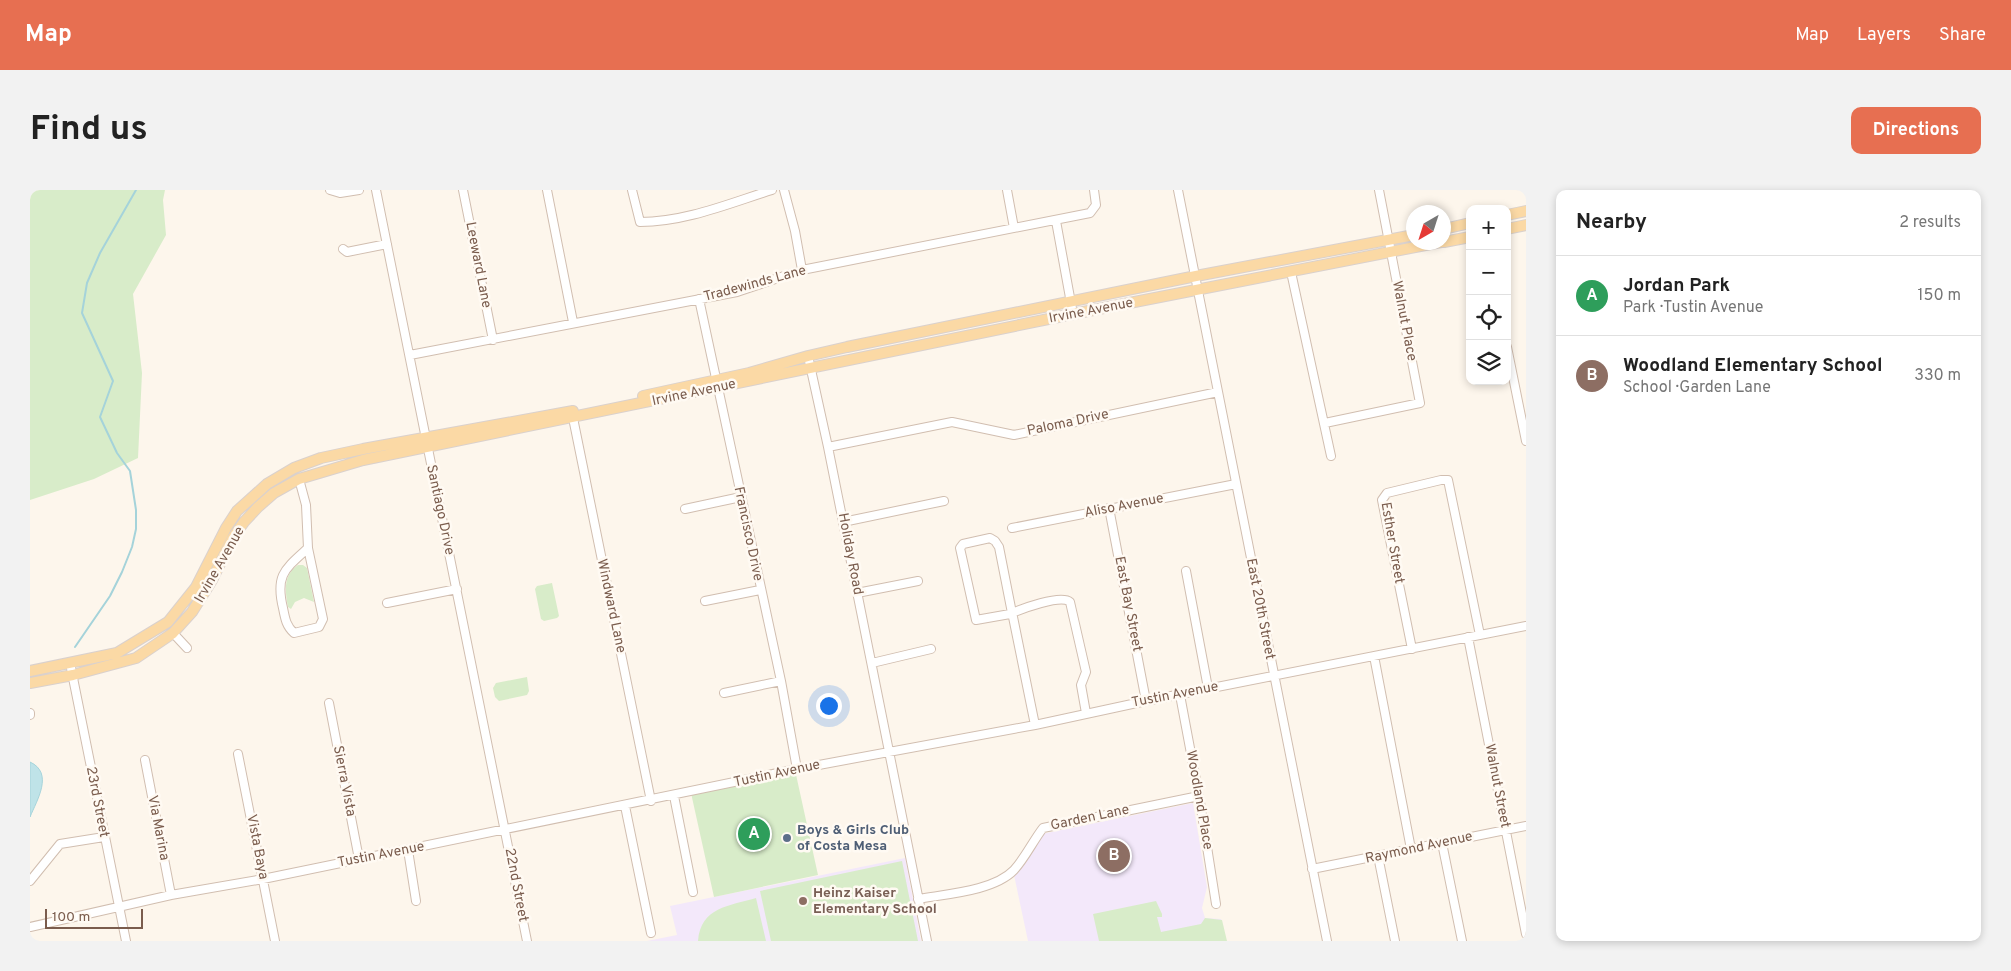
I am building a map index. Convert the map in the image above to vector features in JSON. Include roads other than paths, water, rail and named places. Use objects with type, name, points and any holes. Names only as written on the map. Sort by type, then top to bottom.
[{"type":"main road","points":[[1511,214],[1526,211]]},
{"type":"main road","points":[[1451,227],[1466,224]]},
{"type":"main road","points":[[1511,228],[1526,225]]},
{"type":"main road","name":"Irvine Avenue","points":[[716,384],[808,356],[1196,276],[1406,237]]},
{"type":"main road","name":"Irvine Avenue","points":[[1451,240],[1466,238]]},
{"type":"main road","name":"Irvine Avenue","points":[[30,683],[72,675],[136,658],[173,633],[192,612],[202,597],[232,539],[244,522],[274,493],[298,478],[427,443],[572,415],[716,384],[811,369],[1073,314],[1406,250]]},
{"type":"main road","name":"Irvine Avenue","points":[[30,671],[117,653],[168,622],[196,587],[226,528],[237,511],[277,476],[316,460],[345,453],[427,443]]},
{"type":"main road","points":[[298,478],[303,470],[335,460],[345,453]]},
{"type":"street","points":[[330,190],[340,193],[359,190]]},
{"type":"street","name":"Santiago Drive","points":[[376,190],[505,829]]},
{"type":"street","name":"Leeward Lane","points":[[463,190],[493,340]]},
{"type":"street","points":[[547,190],[573,322]]},
{"type":"street","points":[[632,190],[640,222],[654,222],[697,214],[772,190]]},
{"type":"street","points":[[784,190],[795,231],[802,270]]},
{"type":"street","points":[[1007,190],[1014,228]]},
{"type":"street","name":"Tradewinds Lane","points":[[410,355],[493,340],[573,322],[737,292],[802,270],[1090,213],[1096,206],[1094,190]]},
{"type":"street","name":"East 20th Street","points":[[1178,190],[1327,941]]},
{"type":"street","name":"Walnut Place","points":[[1325,423],[1420,403],[1379,190]]},
{"type":"street","points":[[1056,221],[1073,314]]},
{"type":"street","points":[[343,249],[347,252],[387,244]]},
{"type":"street","points":[[1291,272],[1331,456]]},
{"type":"street","name":"Francisco Drive","points":[[699,299],[781,681],[798,769]]},
{"type":"street","name":"Holiday Road","points":[[808,356],[858,593],[926,941]]},
{"type":"street","points":[[1511,367],[1526,441]]},
{"type":"street","name":"Paloma Drive","points":[[828,447],[952,422],[1014,435],[1218,392]]},
{"type":"street","name":"Windward Lane","points":[[572,415],[651,801]]},
{"type":"street","points":[[298,478],[306,505],[308,548],[323,619],[319,627],[294,632],[288,627],[279,593],[280,581],[283,572],[308,548]]},
{"type":"street","name":"Esther Street","points":[[1412,649],[1382,500],[1387,493],[1441,480],[1448,480],[1480,635]]},
{"type":"street","name":"Aliso Avenue","points":[[1012,528],[1236,484]]},
{"type":"street","points":[[685,509],[741,497]]},
{"type":"street","points":[[843,522],[944,501]]},
{"type":"street","name":"East Bay Street","points":[[1109,508],[1146,701]]},
{"type":"street","points":[[1035,725],[1012,615],[999,547],[990,538],[963,544],[960,548],[974,618],[978,621],[1012,615],[1022,608],[1063,599],[1070,602],[1086,672],[1081,685],[1086,713]]},
{"type":"street","points":[[1186,571],[1208,688]]},
{"type":"street","points":[[858,593],[918,581]]},
{"type":"street","points":[[387,603],[457,589]]},
{"type":"street","points":[[706,601],[760,590]]},
{"type":"street","name":"Tustin Avenue","points":[[30,928],[171,895],[263,879],[651,801],[798,769],[1035,725],[1208,688],[1526,626]]},
{"type":"street","points":[[173,633],[188,648]]},
{"type":"street","name":"Walnut Street","points":[[1468,637],[1526,934]]},
{"type":"street","points":[[872,663],[931,648]]},
{"type":"street","points":[[1374,656],[1411,849]]},
{"type":"street","name":"23rd Street","points":[[70,663],[126,941]]},
{"type":"street","points":[[724,693],[781,681]]},
{"type":"street","name":"Woodland Place","points":[[1180,695],[1199,796],[1216,904]]},
{"type":"street","name":"Sierra Vista","points":[[329,703],[359,859]]},
{"type":"street","name":"Vista Baya","points":[[238,754],[275,941]]},
{"type":"street","name":"Via Marina","points":[[145,760],[171,895]]},
{"type":"street","points":[[674,796],[693,892]]},
{"type":"street","name":"Garden Lane","points":[[918,899],[978,888],[998,881],[1014,870],[1042,828],[1199,796]]},
{"type":"street","points":[[625,806],[651,933]]},
{"type":"street","name":"Raymond Avenue","points":[[1312,869],[1526,826]]},
{"type":"street","name":"22nd Street","points":[[505,829],[527,941]]},
{"type":"street","points":[[30,881],[60,844],[104,837]]},
{"type":"street","points":[[1442,843],[1462,941]]},
{"type":"street","points":[[408,850],[416,901]]},
{"type":"street","points":[[1378,856],[1395,941]]},
{"type":"water","points":[[30,762],[41,773],[42,787],[30,817]]},
{"type":"waterway","points":[[75,647],[110,596],[132,547],[136,529],[136,510],[130,471],[117,453],[100,417],[113,381],[82,313],[87,283],[100,253],[136,190]]},
{"type":"place","name":"Jordan Park","points":[[754,834]]},
{"type":"place","name":"Boys & Girls Club of Costa Mesa","points":[[787,838]]},
{"type":"place","name":"Woodland Elementary School","points":[[1114,856]]},
{"type":"place","name":"Heinz Kaiser Elementary School","points":[[803,901]]}]
